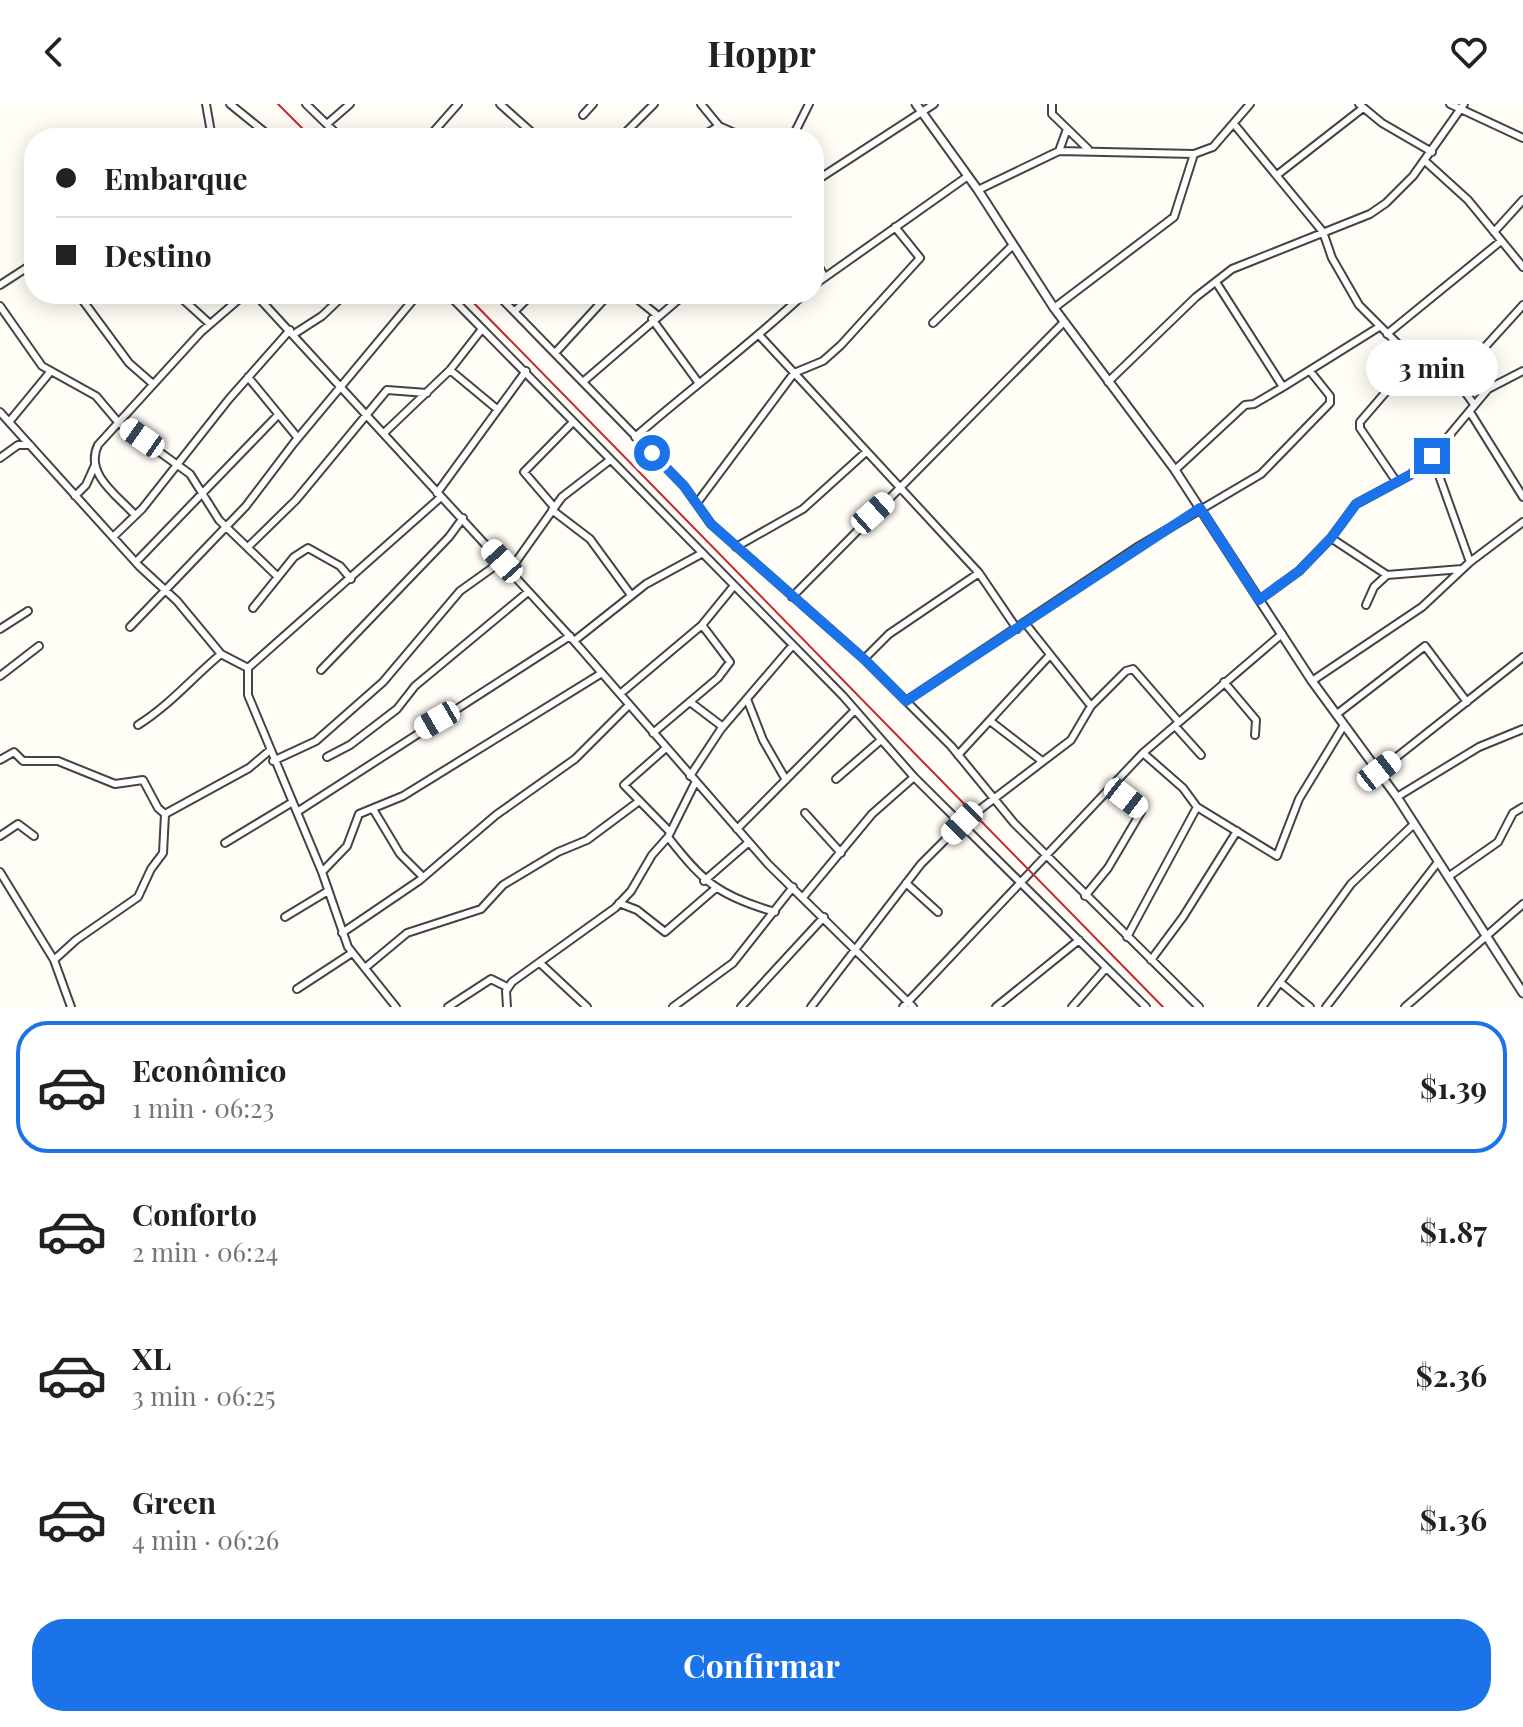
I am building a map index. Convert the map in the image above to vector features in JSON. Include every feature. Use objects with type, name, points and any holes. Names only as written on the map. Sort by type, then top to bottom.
[{"type":"street","points":[[206,104],[210,128]]},
{"type":"street","points":[[230,104],[260,128]]},
{"type":"street","points":[[306,104],[331,128]]},
{"type":"street","points":[[327,124],[350,104]]},
{"type":"street","points":[[437,128],[458,104]]},
{"type":"street","points":[[500,104],[526,128]]},
{"type":"street","points":[[506,112],[514,104]]},
{"type":"street","points":[[583,115],[593,104]]},
{"type":"street","points":[[631,128],[654,104]]},
{"type":"street","points":[[701,104],[724,128]]},
{"type":"street","points":[[797,128],[809,104]]},
{"type":"street","points":[[916,104],[978,190],[1054,308],[1175,470],[1312,681],[1397,797],[1483,935],[1522,988]]},
{"type":"street","points":[[824,176],[934,104]]},
{"type":"street","points":[[1052,104],[1052,114],[1088,149]]},
{"type":"street","points":[[978,190],[1059,151],[1088,149],[1194,154],[1213,147],[1250,104]]},
{"type":"street","points":[[1450,104],[1523,138]]},
{"type":"street","points":[[1277,175],[1361,106],[1382,123],[1432,152]]},
{"type":"street","points":[[1108,382],[1232,269],[1386,203],[1425,161],[1461,107]]},
{"type":"street","points":[[1234,124],[1323,232],[1332,258],[1349,289],[1379,327],[1416,357],[1456,379],[1473,403]]},
{"type":"street","points":[[1059,151],[1067,129]]},
{"type":"street","points":[[1054,308],[1174,217],[1194,154]]},
{"type":"street","points":[[1425,161],[1468,200],[1523,267]]},
{"type":"street","points":[[824,276],[968,176]]},
{"type":"street","points":[[1494,232],[1523,200]]},
{"type":"street","points":[[697,503],[794,373],[823,361],[841,345],[920,258],[895,227]]},
{"type":"street","points":[[1387,334],[1501,241]]},
{"type":"street","points":[[933,323],[1012,246]]},
{"type":"street","points":[[0,285],[24,269]]},
{"type":"street","points":[[1216,282],[1283,387]]},
{"type":"street","points":[[85,304],[129,363],[153,384]]},
{"type":"street","points":[[188,304],[210,324]]},
{"type":"street","points":[[75,496],[86,485],[95,465],[98,445],[210,324],[233,304]]},
{"type":"street","points":[[265,304],[502,561],[737,829],[905,1004],[913,1007]]},
{"type":"street","points":[[113,537],[135,515],[248,377],[292,332],[322,316],[335,304]]},
{"type":"street","points":[[130,627],[246,506],[298,438],[410,304]]},
{"type":"street","points":[[458,304],[855,710],[914,777],[1145,1007]]},
{"type":"street","points":[[508,304],[697,503],[711,524],[864,659],[958,755],[993,800],[1085,896],[1199,1007]]},
{"type":"street","points":[[515,311],[522,304]]},
{"type":"street","points":[[555,353],[600,304]]},
{"type":"street","points":[[641,304],[655,317],[698,382]]},
{"type":"street","points":[[584,381],[672,304]]},
{"type":"street","points":[[635,437],[698,382],[760,336],[794,304]]},
{"type":"street","points":[[1456,379],[1523,305]]},
{"type":"street","points":[[0,306],[36,360],[96,396],[118,422],[194,478],[226,527],[277,576]]},
{"type":"street","points":[[792,597],[1064,322]]},
{"type":"street","points":[[1175,470],[1245,405],[1254,404],[1379,327]]},
{"type":"street","points":[[384,433],[450,370],[482,329]]},
{"type":"street","points":[[760,336],[979,573],[1017,629]]},
{"type":"street","points":[[1396,481],[1360,428],[1360,422],[1416,357]]},
{"type":"street","points":[[450,370],[497,409]]},
{"type":"street","points":[[9,422],[51,371]]},
{"type":"street","points":[[393,1006],[352,953],[342,933],[322,872],[248,695],[248,668],[351,579],[439,495],[526,371]]},
{"type":"street","points":[[906,701],[1200,508],[1261,474],[1330,403],[1330,396],[1310,371]]},
{"type":"street","points":[[1259,600],[1299,571],[1331,538],[1356,504],[1432,456],[1470,412],[1473,403],[1502,379],[1523,371]]},
{"type":"street","points":[[248,377],[298,438]]},
{"type":"street","points":[[248,547],[296,500],[369,416],[387,390],[427,393]]},
{"type":"street","points":[[0,412],[221,654],[248,668]]},
{"type":"street","points":[[1470,412],[1523,497]]},
{"type":"street","points":[[136,562],[277,416]]},
{"type":"street","points":[[573,422],[524,472],[553,508],[590,539],[631,595]]},
{"type":"street","points":[[18,433],[18,445]]},
{"type":"street","points":[[0,458],[18,445],[30,445]]},
{"type":"street","points":[[736,547],[803,509],[866,452]]},
{"type":"street","points":[[1432,456],[1470,562]]},
{"type":"street","points":[[510,570],[529,548],[553,508],[610,460]]},
{"type":"street","points":[[95,465],[104,482],[135,515]]},
{"type":"street","points":[[321,670],[449,537],[463,518]]},
{"type":"street","points":[[1312,681],[1422,607],[1470,562],[1523,522]]},
{"type":"street","points":[[1331,538],[1387,575],[1462,569]]},
{"type":"street","points":[[253,608],[277,576],[308,548],[340,566],[351,579]]},
{"type":"street","points":[[297,812],[572,639],[631,595],[701,554]]},
{"type":"street","points":[[273,761],[316,741],[383,682],[460,591],[502,561]]},
{"type":"street","points":[[864,659],[889,634],[979,573]]},
{"type":"street","points":[[1366,605],[1374,587],[1387,575]]},
{"type":"street","points":[[620,694],[702,625],[733,587]]},
{"type":"street","points":[[327,757],[350,745],[397,709],[415,686],[528,592]]},
{"type":"street","points":[[0,629],[28,611]]},
{"type":"street","points":[[1025,623],[1091,706]]},
{"type":"street","points":[[653,733],[730,662],[702,625]]},
{"type":"street","points":[[905,1004],[1143,753],[1282,634]]},
{"type":"street","points":[[0,676],[39,646]]},
{"type":"street","points":[[507,987],[619,903],[669,834],[693,780],[723,727],[792,646]]},
{"type":"street","points":[[1337,714],[1425,646],[1467,702]]},
{"type":"street","points":[[138,725],[173,701],[191,679],[221,654]]},
{"type":"street","points":[[958,755],[1049,656]]},
{"type":"street","points":[[1379,771],[1523,657]]},
{"type":"street","points":[[811,1007],[906,883],[962,823],[1076,734],[1091,706],[1126,671],[1133,669],[1201,755]]},
{"type":"street","points":[[322,872],[347,846],[357,815],[403,796],[602,673]]},
{"type":"street","points":[[1224,682],[1256,720],[1255,735]]},
{"type":"street","points":[[747,699],[763,740],[786,780]]},
{"type":"street","points":[[690,702],[723,727]]},
{"type":"street","points":[[342,933],[423,877],[496,815],[575,759],[629,705]]},
{"type":"street","points":[[737,829],[855,710]]},
{"type":"street","points":[[990,721],[1042,761]]},
{"type":"street","points":[[1143,753],[1197,807],[1279,855],[1299,799],[1344,725]]},
{"type":"street","points":[[1397,797],[1479,747],[1523,729]]},
{"type":"street","points":[[836,779],[881,740]]},
{"type":"street","points":[[666,748],[624,785],[669,834],[704,881],[747,904],[775,912]]},
{"type":"street","points":[[165,814],[249,768],[269,751]]},
{"type":"street","points":[[0,760],[14,752],[23,761],[58,761],[115,784],[143,780],[158,808],[165,814]]},
{"type":"street","points":[[804,896],[872,814],[914,777]]},
{"type":"street","points":[[1085,896],[1108,868],[1141,812],[1113,788]]},
{"type":"street","points":[[365,968],[407,933],[481,909],[503,885],[558,852],[587,840],[638,802]]},
{"type":"street","points":[[225,843],[291,803]]},
{"type":"street","points":[[1127,937],[1197,807]]},
{"type":"street","points":[[1448,877],[1498,842],[1513,813],[1523,807]]},
{"type":"street","points":[[373,809],[400,854],[423,877]]},
{"type":"street","points":[[805,813],[841,853]]},
{"type":"street","points":[[54,960],[76,940],[138,897],[151,869],[163,853],[165,814]]},
{"type":"street","points":[[0,836],[18,824],[34,836]]},
{"type":"street","points":[[1262,1007],[1351,884],[1414,824]]},
{"type":"street","points":[[1151,960],[1183,917],[1237,831]]},
{"type":"street","points":[[704,881],[749,842]]},
{"type":"street","points":[[1326,1007],[1438,862]]},
{"type":"street","points":[[0,872],[54,960],[71,1007]]},
{"type":"street","points":[[906,883],[938,912]]},
{"type":"street","points":[[679,1005],[733,963],[793,887]]},
{"type":"street","points":[[619,903],[646,916],[665,932],[716,888]]},
{"type":"street","points":[[285,917],[328,891]]},
{"type":"street","points":[[1405,1007],[1483,935],[1523,904]]},
{"type":"street","points":[[741,1007],[824,917]]},
{"type":"street","points":[[996,1007],[1079,940]]},
{"type":"street","points":[[297,989],[352,953]]},
{"type":"street","points":[[540,963],[587,1007]]},
{"type":"street","points":[[1072,1007],[1106,968]]},
{"type":"street","points":[[448,1007],[491,979],[507,987]]},
{"type":"street","points":[[1281,983],[1310,1007]]},
{"type":"street","points":[[507,987],[507,1007]]},
{"type":"railway","points":[[278,104],[302,128]]},
{"type":"railway","points":[[475,304],[1163,1007]]},
{"type":"route","points":[[652,453],[684,486],[711,524],[864,659],[906,701],[1200,508],[1259,600],[1299,571],[1331,538],[1356,504],[1410,475],[1432,456]]}]
